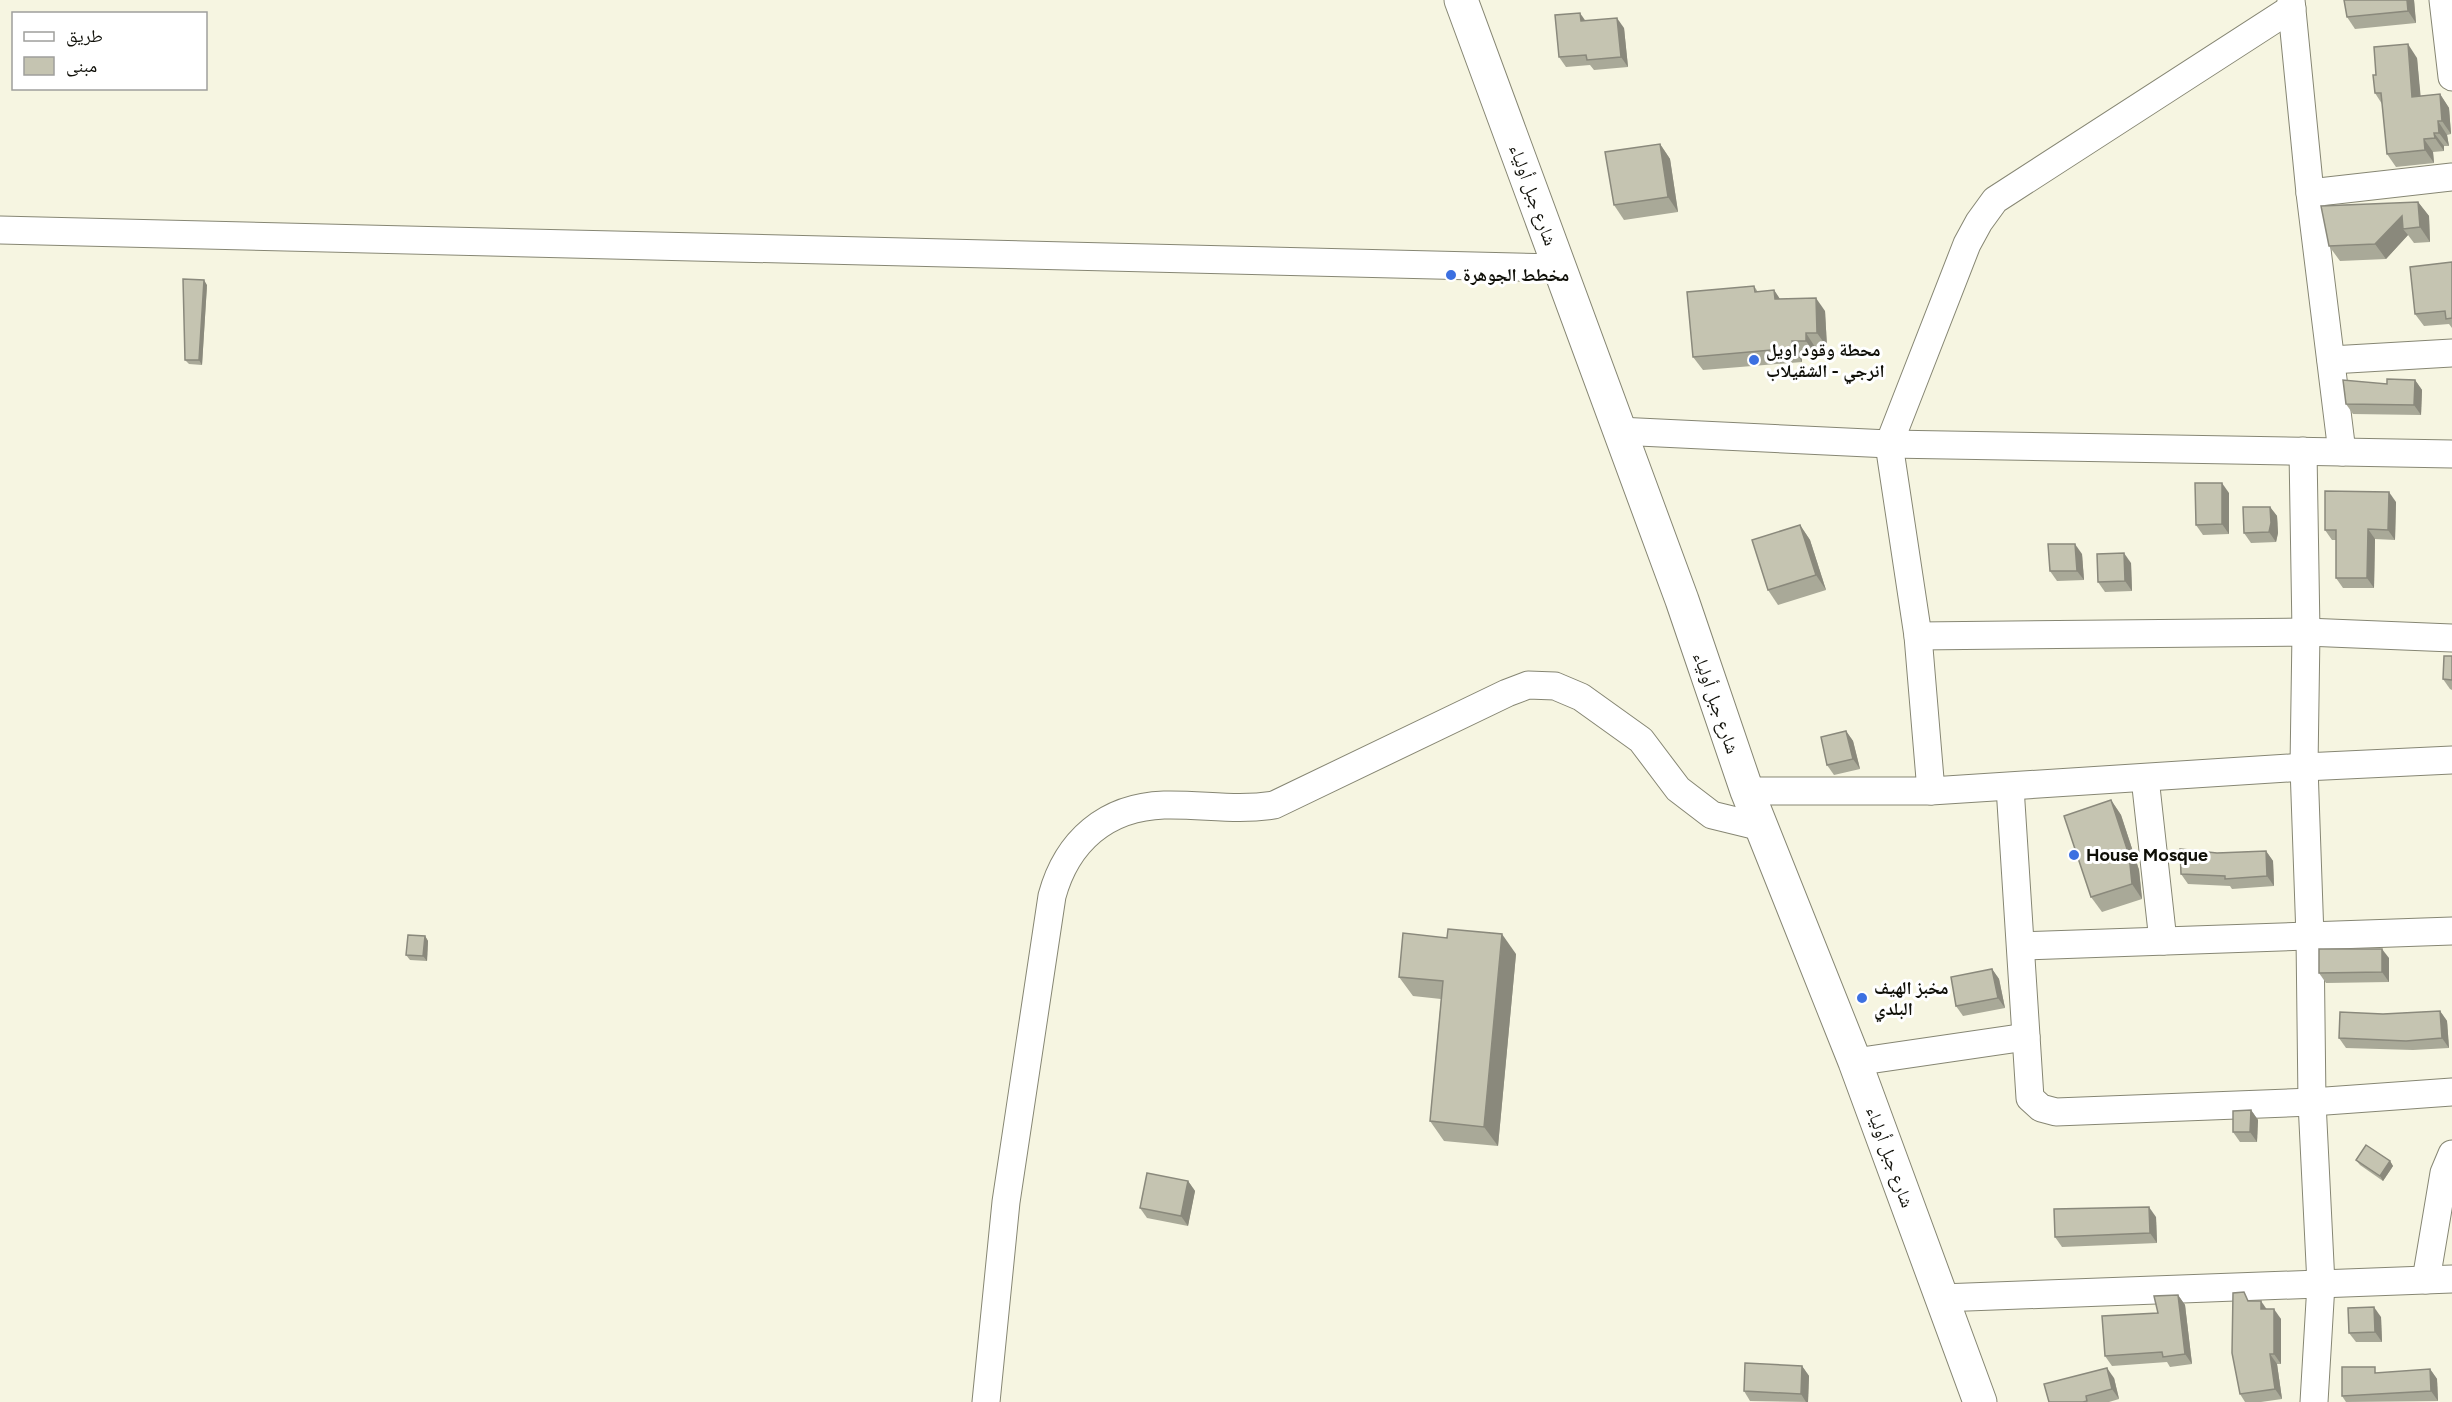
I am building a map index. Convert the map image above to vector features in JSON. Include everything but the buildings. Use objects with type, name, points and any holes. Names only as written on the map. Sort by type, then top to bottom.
[{"type":"highway","name":"شارع جبل أولياء","points":[[1461,0],[1682,600],[1747,791],[1855,1062],[1980,1402]]},
{"type":"street","points":[[2443,0],[2452,78]]},
{"type":"street","points":[[1931,791],[1918,636],[1889,444],[1966,244],[1978,222],[1995,200],[2292,4],[2310,193],[2342,452]]},
{"type":"street","points":[[2310,193],[2452,177]]},
{"type":"street","points":[[0,230],[1559,268]]},
{"type":"street","points":[[2331,360],[2452,353]]},
{"type":"street","points":[[1618,431],[1889,444],[2452,454]]},
{"type":"street","points":[[2303,451],[2306,632],[2304,767],[2310,937],[2312,1102],[2321,1284],[2314,1402]]},
{"type":"street","points":[[1918,636],[2306,632],[2452,638]]},
{"type":"street","points":[[986,1402],[1006,1202],[1052,896],[1058,873],[1070,854],[1095,828],[1130,810],[1163,805],[1246,809],[1274,805],[1528,685],[1555,686],[1581,697],[1641,740],[1678,789],[1712,815],[1761,827]]},
{"type":"street","points":[[1747,791],[1931,791],[2304,767],[2452,760]]},
{"type":"street","points":[[2145,778],[2163,941]]},
{"type":"street","points":[[2010,787],[2030,1098],[2041,1108],[2056,1112],[2312,1102],[2452,1092]]},
{"type":"street","points":[[2021,946],[2452,931]]},
{"type":"street","points":[[1855,1062],[2026,1037]]},
{"type":"street","points":[[1941,1298],[2439,1279],[2444,1173],[2452,1154]]},
{"type":"place","name":"مخطط الجوهرة","points":[[1451,275]]},
{"type":"place","name":"محطة وقود اويل انرجي - الشقيلاب","points":[[1754,360]]},
{"type":"place","name":"House Mosque","points":[[2074,855]]},
{"type":"place","name":"مخبز الهيف البلدي","points":[[1862,998]]}]
